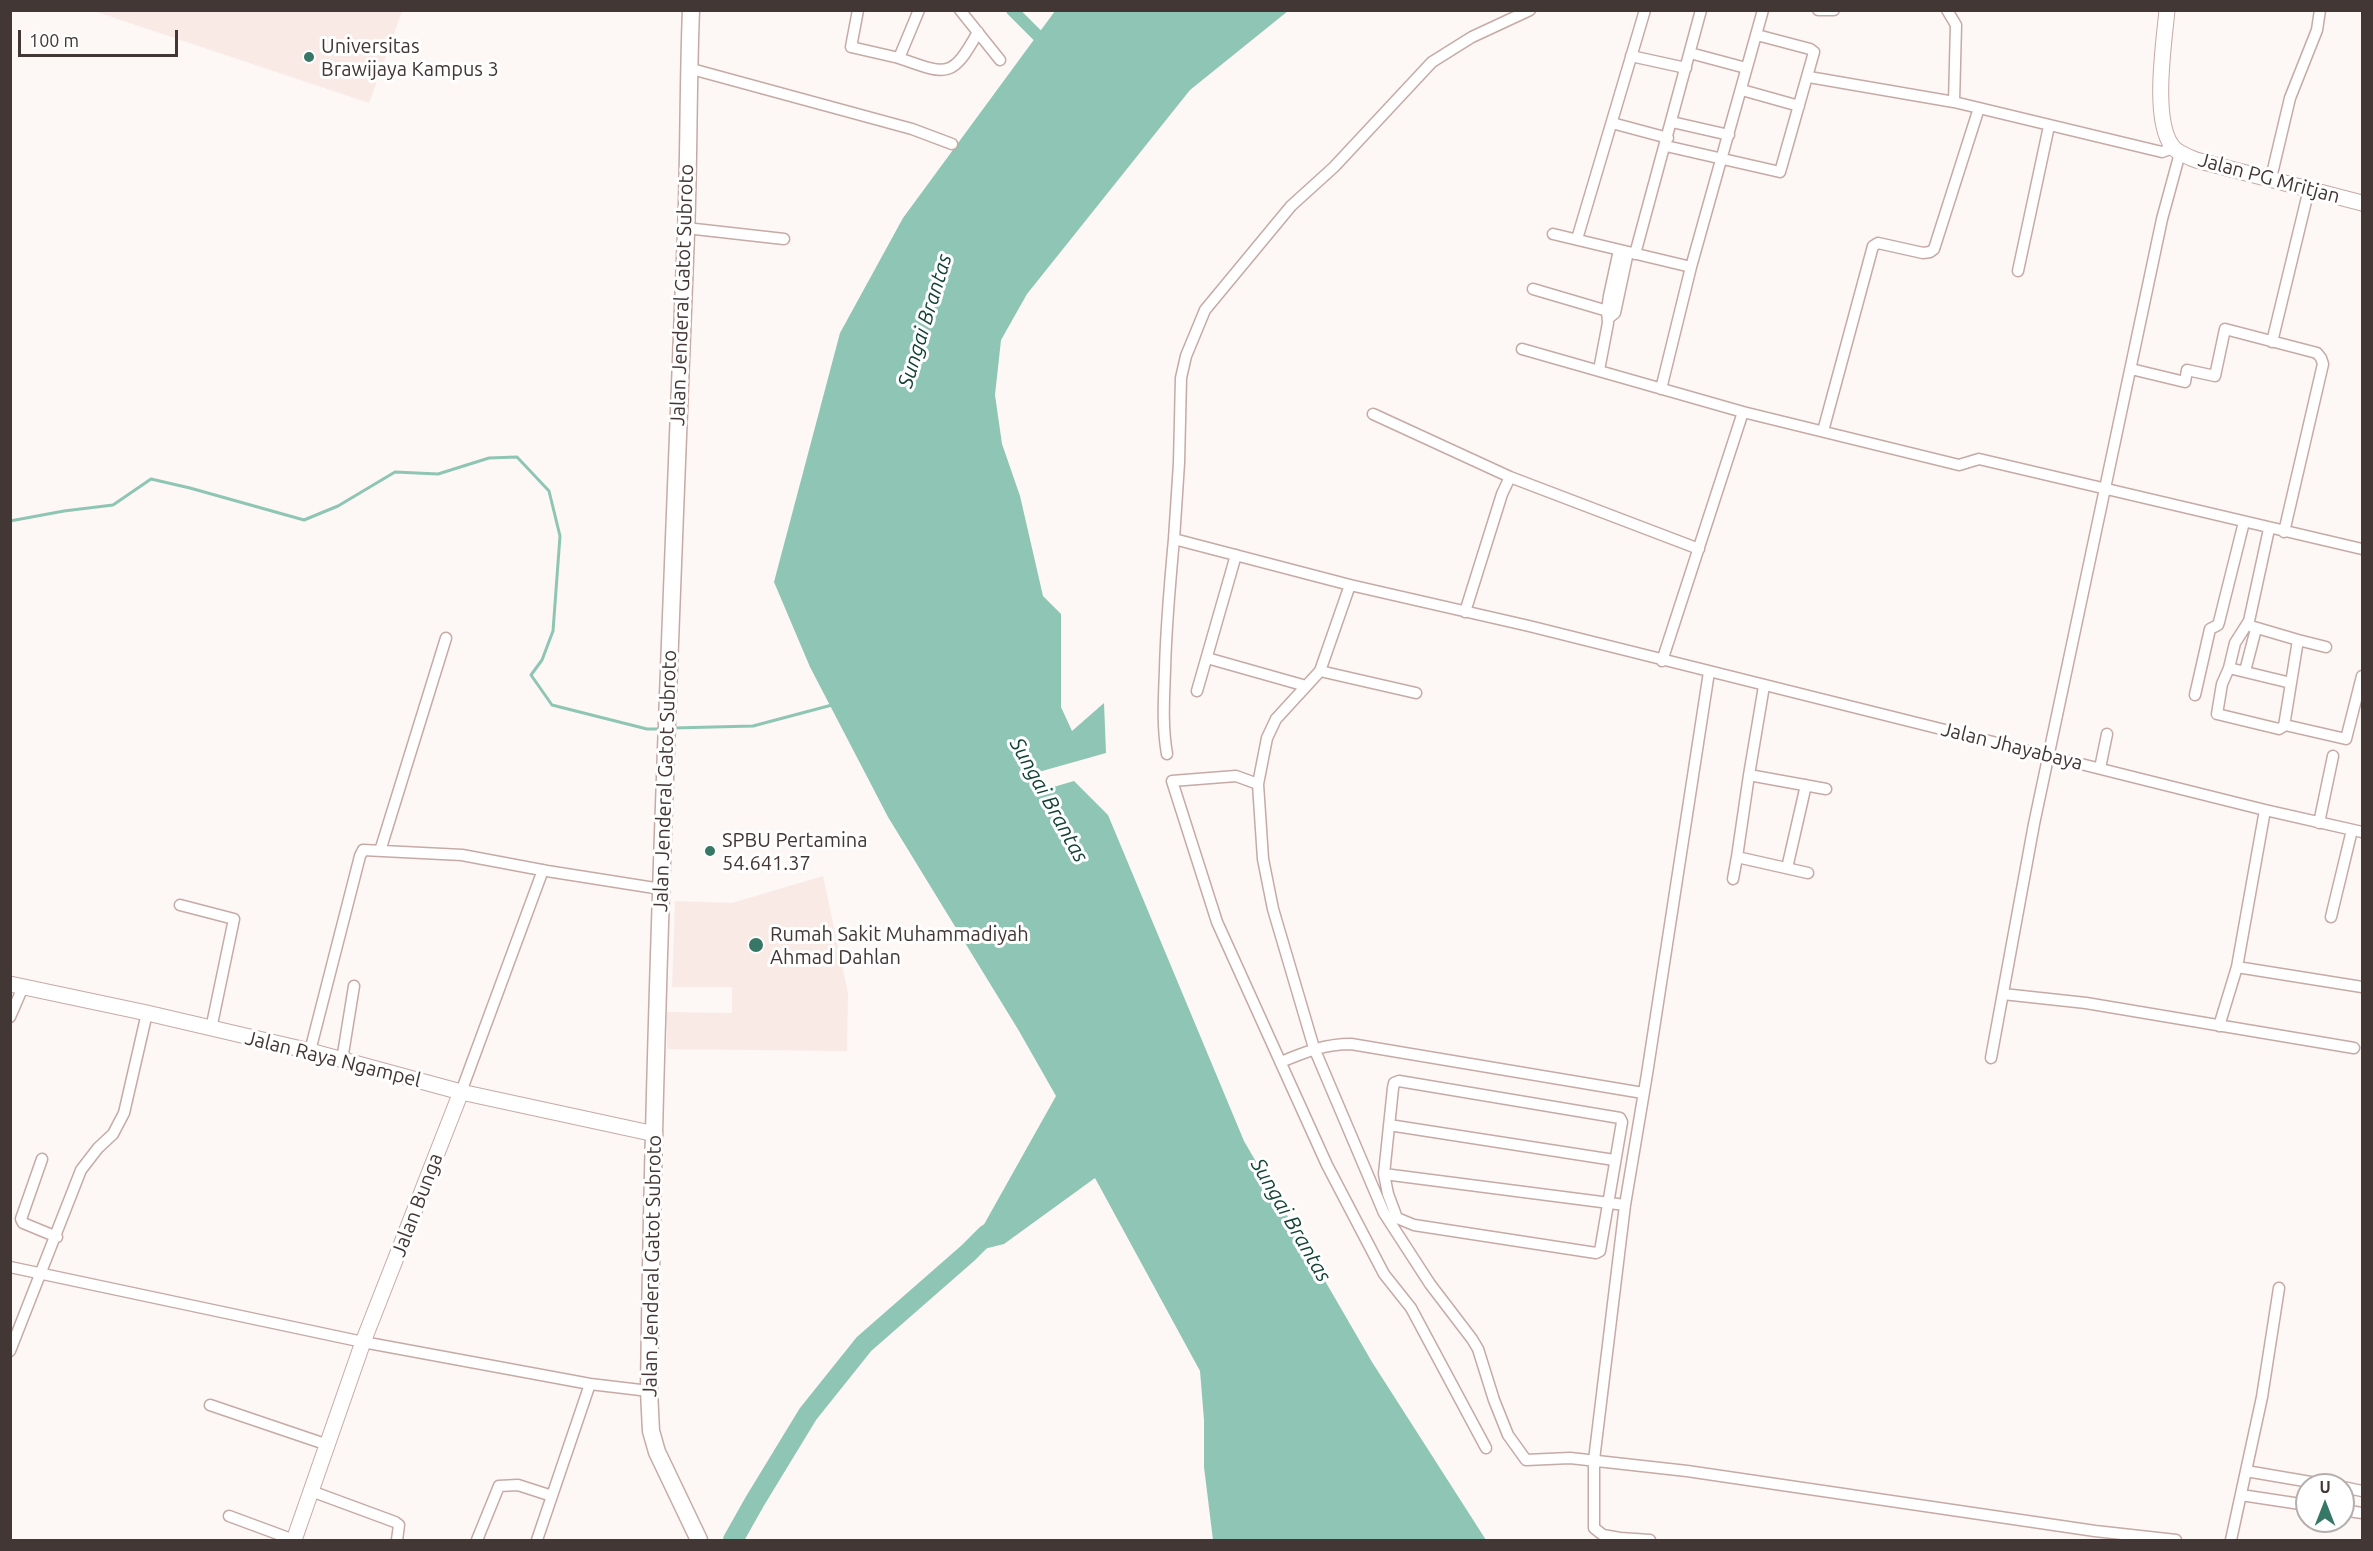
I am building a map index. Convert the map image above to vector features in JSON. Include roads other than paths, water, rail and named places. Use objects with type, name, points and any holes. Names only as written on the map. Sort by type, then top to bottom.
[{"type":"main road","name":"Jalan Jenderal Gatot Subroto","points":[[691,10],[686,228],[666,705],[649,1391],[651,1431],[657,1452],[699,1540]]},
{"type":"street","points":[[858,10],[851,47],[920,65],[948,70],[954,67],[965,55],[978,32]]},
{"type":"street","points":[[899,58],[919,10]]},
{"type":"street","points":[[960,10],[1000,60]]},
{"type":"street","points":[[1167,754],[1164,733],[1166,617],[1179,464],[1181,378],[1186,356],[1205,309],[1291,206],[1334,167],[1432,62],[1472,37],[1530,10]]},
{"type":"street","points":[[1577,239],[1645,10]]},
{"type":"street","points":[[1600,368],[1610,314],[1627,252],[1667,142],[1701,10]]},
{"type":"street","points":[[1661,389],[1691,267],[1763,10]]},
{"type":"street","points":[[1818,10],[1834,10]]},
{"type":"street","points":[[1947,10],[1956,25],[1954,102]]},
{"type":"street","name":"Jalan PG Mritjan","points":[[2167,10],[2161,85],[2163,122],[2168,139],[2176,150],[2196,160],[2362,203]]},
{"type":"street","points":[[2271,178],[2290,98],[2317,30],[2320,10]]},
{"type":"street","points":[[1612,123],[1722,159],[1780,172],[1814,55],[1810,49],[1757,35]]},
{"type":"street","points":[[1690,53],[1746,68]]},
{"type":"street","points":[[1631,56],[1686,68]]},
{"type":"street","points":[[688,68],[912,129],[952,144]]},
{"type":"street","points":[[1809,77],[1954,102],[2162,152],[2176,150],[2048,755],[1991,1058]]},
{"type":"street","points":[[1742,90],[1799,106]]},
{"type":"street","points":[[1823,431],[1874,246],[1878,243],[1923,253],[1934,249],[1979,108]]},
{"type":"street","points":[[1672,123],[1729,135]]},
{"type":"street","points":[[2018,272],[2049,126]]},
{"type":"street","points":[[2272,342],[2309,189]]},
{"type":"street","points":[[686,228],[784,239]]},
{"type":"street","points":[[1553,234],[1691,267]]},
{"type":"street","points":[[1533,289],[1610,314]]},
{"type":"street","points":[[2131,369],[2185,381],[2187,370],[2215,376],[2225,329],[2316,353],[2321,358],[2323,364],[2284,532]]},
{"type":"street","points":[[1522,347],[1600,368],[1661,389],[1743,412],[1959,465],[1979,459],[2362,549]]},
{"type":"street","points":[[1662,661],[1743,412]]},
{"type":"street","points":[[1373,414],[1510,477],[1699,549]]},
{"type":"street","points":[[1466,612],[1502,494],[1510,477]]},
{"type":"street","points":[[2195,695],[2211,629],[2219,622],[2244,522]]},
{"type":"street","points":[[2245,671],[2269,528]]},
{"type":"street","name":"Jalan Jhayabaya","points":[[1174,539],[1350,585],[2357,831]]},
{"type":"street","points":[[1197,691],[1236,555]]},
{"type":"street","points":[[1350,585],[1320,671],[1272,726],[1267,738],[1258,784],[1263,859],[1273,909],[1314,1048],[1384,1213],[1430,1284],[1478,1349],[1497,1409],[1508,1435],[1518,1450],[1529,1462],[1548,1458],[1594,1460],[1687,1471],[2095,1531],[2176,1540]]},
{"type":"street","points":[[2252,627],[2326,647]]},
{"type":"street","points":[[2252,627],[2235,643],[2229,668],[2222,684],[2217,714],[2282,729],[2285,725],[2298,640]]},
{"type":"street","points":[[380,851],[446,638]]},
{"type":"street","points":[[1207,658],[1306,686]]},
{"type":"street","points":[[2229,668],[2291,683]]},
{"type":"street","points":[[1320,671],[1416,693]]},
{"type":"street","points":[[1650,1540],[1620,1539],[1603,1535],[1594,1528],[1594,1460],[1625,1205],[1708,672]]},
{"type":"street","points":[[2285,725],[2346,739],[2362,676]]},
{"type":"street","points":[[1733,879],[1764,686]]},
{"type":"street","points":[[2100,768],[2107,734]]},
{"type":"street","points":[[2319,823],[2333,756]]},
{"type":"street","points":[[1749,775],[1826,789]]},
{"type":"street","points":[[1258,784],[1236,776],[1172,782],[1217,922],[1327,1165],[1384,1274],[1411,1308],[1452,1382],[1475,1432],[1486,1448]]},
{"type":"street","points":[[1787,868],[1806,785]]},
{"type":"street","points":[[2219,1026],[2236,967],[2265,810]]},
{"type":"street","points":[[2331,917],[2357,831]]},
{"type":"street","points":[[310,1051],[363,850],[462,855],[661,889]]},
{"type":"street","points":[[1737,857],[1808,873]]},
{"type":"street","name":"Jalan Bunga","points":[[294,1540],[363,1342],[461,1092],[543,870]]},
{"type":"street","points":[[180,904],[234,919],[211,1029]]},
{"type":"street","points":[[2236,967],[2362,987]]},
{"type":"street","points":[[10,1017],[17,985]]},
{"type":"street","name":"Jalan Raya Ngampel","points":[[17,985],[310,1051],[461,1092],[655,1134]]},
{"type":"street","points":[[342,1060],[354,986]]},
{"type":"street","points":[[2003,994],[2086,1003],[2354,1048]]},
{"type":"street","points":[[10,1351],[57,1237],[81,1170],[98,1148],[113,1134],[124,1113],[147,1013]]},
{"type":"street","points":[[1281,1062],[1314,1048],[1351,1044],[1643,1093]]},
{"type":"street","points":[[1399,1081],[1617,1117],[1622,1122],[1614,1160],[1600,1251],[1596,1253],[1404,1221],[1397,1218],[1393,1209],[1384,1174],[1394,1083],[1399,1081]]},
{"type":"street","points":[[1389,1125],[1614,1160]]},
{"type":"street","points":[[42,1159],[22,1221],[57,1237]]},
{"type":"street","points":[[1384,1174],[1625,1205]]},
{"type":"street","points":[[10,1267],[363,1342],[590,1384],[649,1391]]},
{"type":"street","points":[[2231,1540],[2262,1397],[2279,1288]]},
{"type":"street","points":[[537,1540],[590,1384]]},
{"type":"street","points":[[210,1406],[328,1445]]},
{"type":"street","points":[[2246,1471],[2295,1479]]},
{"type":"street","points":[[477,1540],[499,1486],[518,1485],[552,1496]]},
{"type":"street","points":[[311,1491],[395,1522],[399,1525],[397,1540]]},
{"type":"street","points":[[2241,1495],[2295,1503]]},
{"type":"street","points":[[229,1516],[294,1540]]},
{"type":"water","name":"Sungai Brantas","points":[[1055,11],[1288,11],[1190,90],[1027,294],[1001,340],[995,395],[1002,444],[1020,496],[1043,596],[1061,614],[1061,707],[1072,731],[1104,703],[1106,753],[1035,773],[1050,788],[1074,781],[1108,815],[1244,1141],[1372,1362],[1486,1540],[1213,1540],[1204,1467],[1204,1420],[1200,1371],[1095,1178],[1004,1244],[968,1253],[1056,1096],[1019,1031],[888,817],[810,667],[774,582],[840,333],[903,218]]},
{"type":"waterway","points":[[1012,10],[1048,46]]},
{"type":"waterway","points":[[10,521],[113,505],[151,479],[304,520],[338,506],[395,472],[438,474],[489,458],[517,457],[549,491],[560,536],[553,631],[542,660],[531,675],[552,705],[647,729],[661,729]]},
{"type":"waterway","points":[[673,728],[753,726],[832,705]]},
{"type":"waterway","points":[[733,1540],[808,1414],[864,1344],[987,1234]]},
{"type":"place","name":"Universitas Brawijaya Kampus 3","points":[[309,57]]},
{"type":"place","name":"SPBU Pertamina 54.641.37","points":[[710,851]]},
{"type":"place","name":"Rumah Sakit Muhammadiyah Ahmad Dahlan","points":[[756,945]]}]
